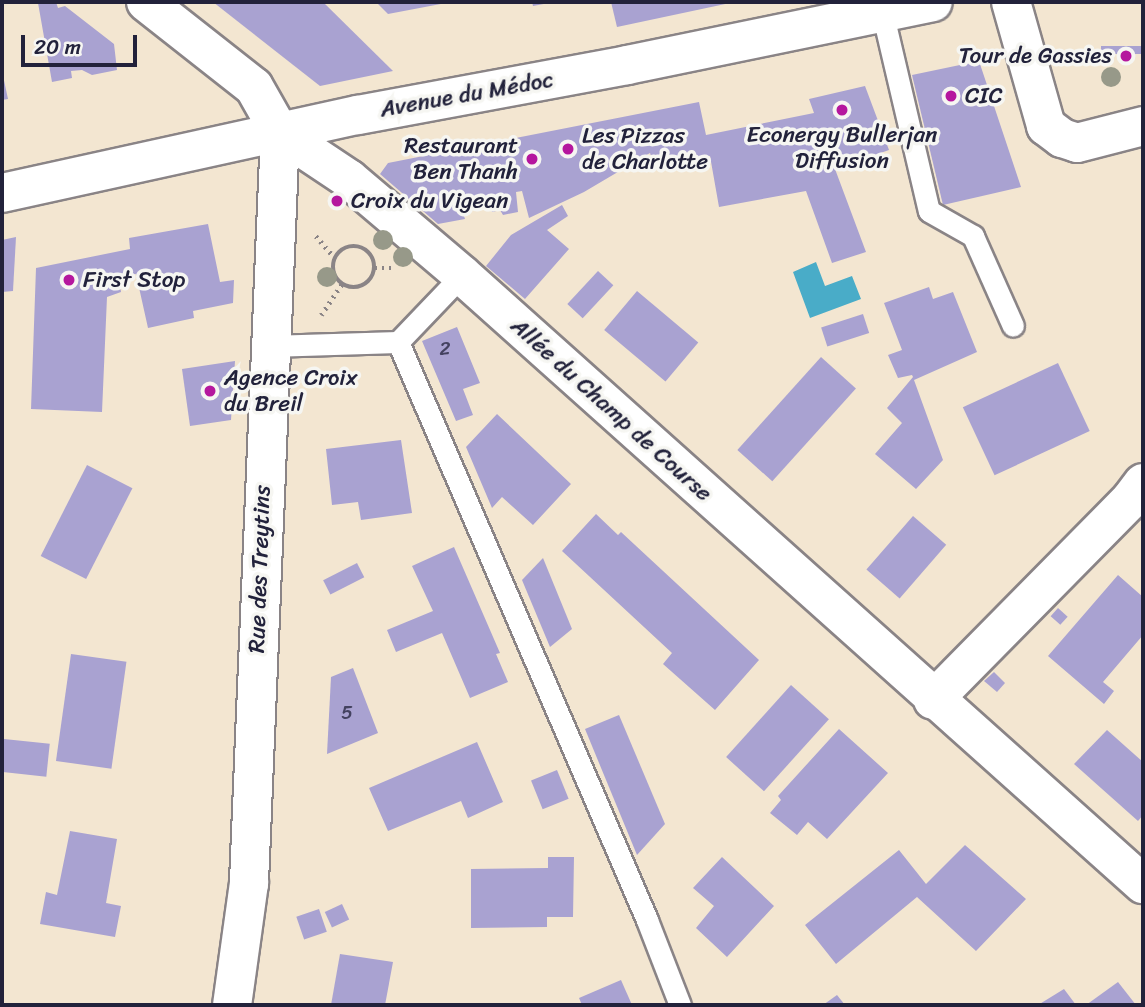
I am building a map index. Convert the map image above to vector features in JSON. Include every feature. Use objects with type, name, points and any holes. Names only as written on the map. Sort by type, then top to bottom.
[{"type":"street","points":[[146,2],[254,87],[280,133]]},
{"type":"street","points":[[1010,2],[1046,126],[1062,138],[1077,143],[1143,126]]},
{"type":"street","name":"Avenue du Médoc","points":[[2,193],[358,115],[627,65],[911,5]]},
{"type":"street","name":"Allée du Champ de Course","points":[[280,133],[349,179],[462,275],[933,700],[1143,884]]},
{"type":"street","name":"Rue des Treytins","points":[[232,1005],[248,883],[280,133]]},
{"type":"street","points":[[933,700],[1143,483]]},
{"type":"lane","points":[[911,5],[929,211],[973,236],[1013,326]]},
{"type":"lane","points":[[269,346],[398,342],[462,275]]},
{"type":"lane","points":[[398,342],[647,920],[680,1005]]},
{"type":"path","points":[[359,247],[371,255],[375,268],[366,284],[348,287],[338,279],[334,266],[345,248],[359,247]]},
{"type":"water","points":[[816,262],[825,286],[852,276],[861,299],[810,318],[793,272]]},
{"type":"building","points":[[56,2],[58,8],[65,6],[114,44],[117,70],[92,75],[82,70],[71,71],[72,78],[52,82],[38,3]]},
{"type":"building","points":[[213,2],[323,2],[393,71],[320,86]]},
{"type":"building","points":[[376,2],[446,2],[446,3],[388,14]]},
{"type":"building","points":[[532,2],[549,2],[549,3],[533,6]]},
{"type":"building","points":[[611,2],[730,2],[730,3],[617,27]]},
{"type":"building","points":[[1101,46],[1143,46],[1143,54],[1101,54]]},
{"type":"building","points":[[979,61],[1021,187],[943,205],[912,75]]},
{"type":"building","points":[[2,71],[8,99],[2,100]]},
{"type":"building","points":[[865,86],[889,150],[835,169],[866,252],[832,263],[806,191],[719,207],[710,156],[655,167],[650,153],[584,192],[529,218],[522,191],[516,192],[518,212],[503,215],[500,210],[492,212],[490,205],[462,210],[465,219],[438,224],[380,174],[388,163],[699,102],[706,135],[814,113],[809,99]]},
{"type":"building","points":[[562,205],[568,216],[547,230],[569,249],[525,299],[486,266],[511,235]]},
{"type":"building","points":[[208,224],[220,282],[234,280],[233,303],[193,311],[194,318],[148,328],[136,274],[119,277],[121,292],[107,297],[102,412],[31,409],[36,268],[130,249],[129,238]]},
{"type":"building","points":[[16,237],[13,291],[2,292],[2,240]]},
{"type":"building","points":[[598,271],[613,285],[583,318],[567,304]]},
{"type":"building","points":[[929,287],[933,299],[953,292],[977,352],[914,380],[943,460],[916,489],[875,454],[902,423],[887,408],[913,377],[898,378],[888,355],[902,350],[884,303]]},
{"type":"building","points":[[637,291],[698,342],[666,381],[604,330]]},
{"type":"building","points":[[863,314],[869,333],[827,347],[821,328]]},
{"type":"building","points":[[457,327],[480,383],[463,389],[473,415],[456,421],[422,341]]},
{"type":"building","points":[[821,357],[856,388],[772,481],[737,450]]},
{"type":"building","points":[[235,361],[231,420],[190,426],[182,369]]},
{"type":"building","points":[[1058,363],[1090,431],[995,475],[963,407]]},
{"type":"building","points":[[497,414],[571,484],[533,525],[502,497],[492,508],[466,447]]},
{"type":"building","points":[[401,440],[412,513],[361,520],[358,502],[332,505],[326,449]]},
{"type":"building","points":[[87,465],[132,488],[86,579],[41,556]]},
{"type":"building","points":[[596,514],[618,535],[621,532],[759,660],[715,710],[663,664],[672,653],[562,551]]},
{"type":"building","points":[[913,516],[946,545],[900,598],[866,570]]},
{"type":"building","points":[[454,547],[500,653],[496,654],[508,682],[470,698],[442,633],[396,652],[387,630],[433,611],[412,566]]},
{"type":"building","points":[[543,558],[572,629],[550,647],[522,580]]},
{"type":"building","points":[[357,563],[364,577],[330,595],[323,580]]},
{"type":"building","points":[[1118,575],[1143,597],[1143,635],[1103,682],[1114,691],[1104,704],[1048,656]]},
{"type":"building","points":[[1058,608],[1068,617],[1060,625],[1051,616]]},
{"type":"building","points":[[71,654],[126,662],[111,769],[56,761]]},
{"type":"building","points":[[353,668],[378,733],[327,754],[331,677]]},
{"type":"building","points":[[994,672],[1005,683],[997,692],[984,681]]},
{"type":"building","points":[[791,685],[829,719],[764,791],[726,757]]},
{"type":"building","points":[[619,715],[665,824],[637,855],[585,729]]},
{"type":"building","points":[[839,729],[888,773],[827,839],[808,822],[797,835],[770,813],[781,800],[778,796]]},
{"type":"building","points":[[1107,730],[1143,762],[1143,815],[1138,821],[1074,764]]},
{"type":"building","points":[[4,739],[50,744],[46,777],[2,772]]},
{"type":"building","points":[[477,742],[503,802],[468,818],[461,801],[388,831],[369,788]]},
{"type":"building","points":[[557,770],[569,799],[543,809],[531,780]]},
{"type":"building","points":[[70,831],[117,839],[106,903],[121,906],[115,937],[40,924],[46,892],[57,895]]},
{"type":"building","points":[[965,845],[1026,899],[976,951],[917,897],[836,964],[805,925],[899,850],[926,884]]},
{"type":"building","points":[[548,857],[574,857],[573,917],[547,917],[547,927],[471,928],[471,869],[548,868]]},
{"type":"building","points":[[722,857],[774,906],[727,957],[696,928],[714,906],[693,888]]},
{"type":"building","points":[[342,904],[349,919],[332,927],[325,912]]},
{"type":"building","points":[[319,909],[327,932],[304,940],[296,917]]},
{"type":"building","points":[[340,954],[393,962],[385,1005],[331,1005]]},
{"type":"building","points":[[621,980],[632,1005],[582,1005],[579,998]]},
{"type":"building","points":[[1118,982],[1136,1005],[1086,1005]]},
{"type":"building","points":[[1064,989],[1076,1005],[1038,1005]]},
{"type":"building","points":[[837,995],[845,1005],[823,1005]]},
{"type":"place","name":"Tour de Gassies","points":[[1126,56]]},
{"type":"place","name":"CIC","points":[[951,96]]},
{"type":"place","name":"Econergy Bullerjan Diffusion","points":[[842,110]]},
{"type":"place","name":"Les Pizzas de Charlotte","points":[[568,149]]},
{"type":"place","name":"Restaurant Ben Thanh","points":[[532,159]]},
{"type":"place","name":"Croix du Vigean","points":[[337,201]]},
{"type":"place","name":"First Stop","points":[[69,280]]},
{"type":"place","name":"Agence Croix du Breil","points":[[210,391]]}]
